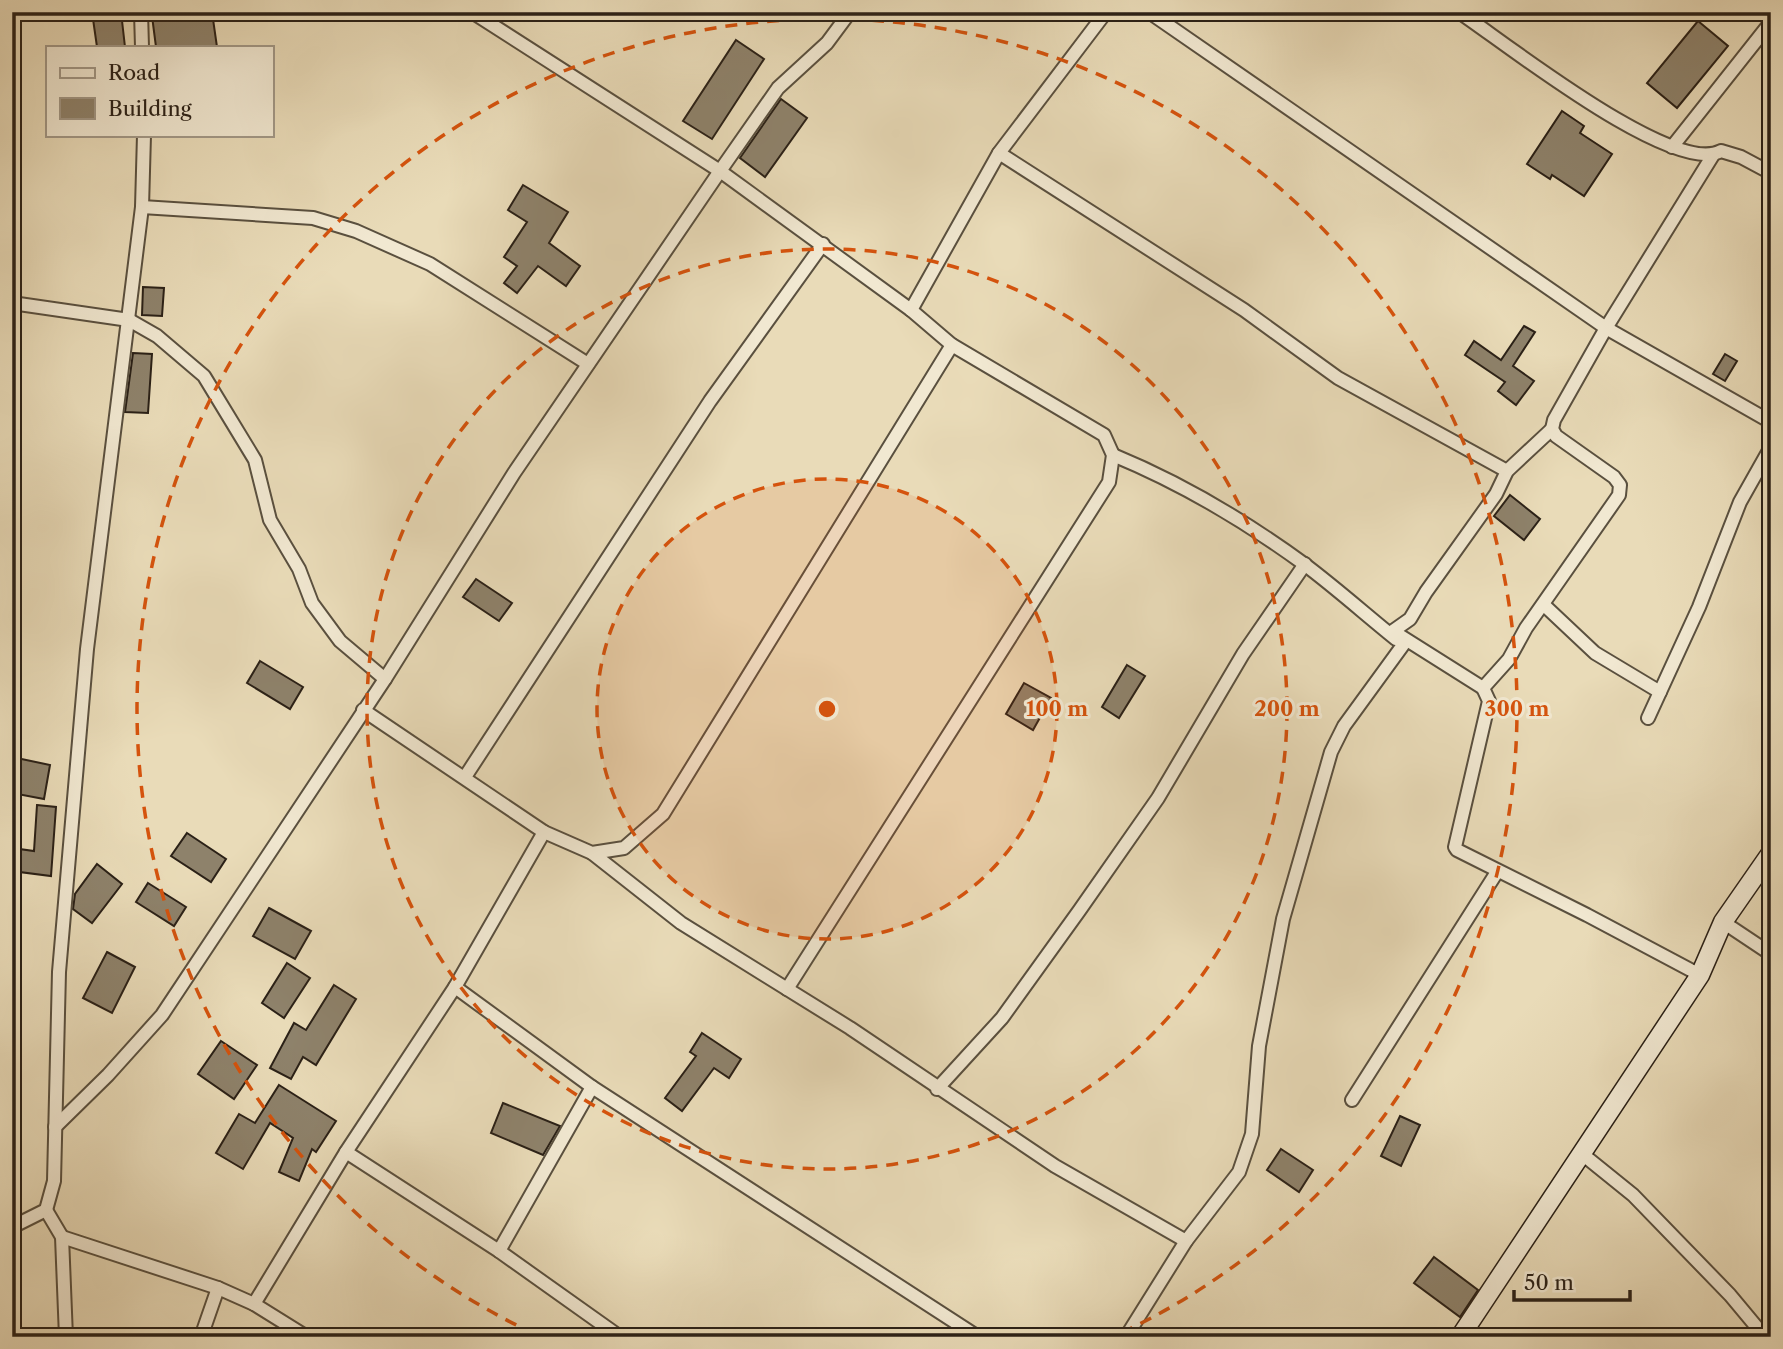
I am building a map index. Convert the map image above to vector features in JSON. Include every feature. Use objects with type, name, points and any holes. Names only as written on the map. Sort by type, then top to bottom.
[{"type":"main road","points":[[1460,1337],[1700,975],[1723,922],[1771,853]]},
{"type":"street","points":[[141,12],[142,46]]},
{"type":"street","points":[[472,12],[720,171],[823,244],[911,310],[952,345],[1104,435],[1113,455],[1109,482],[787,989]]},
{"type":"street","points":[[55,1126],[108,1075],[162,1015],[385,679],[514,473],[720,171],[778,88],[827,43],[850,12]]},
{"type":"street","points":[[911,310],[999,153],[1106,12]]},
{"type":"street","points":[[1149,12],[1606,328],[1771,422]]},
{"type":"street","points":[[1459,12],[1586,101],[1671,147],[1713,155]]},
{"type":"street","points":[[1671,147],[1771,22]]},
{"type":"street","points":[[66,1337],[62,1237],[47,1210],[54,1181],[59,972],[87,649],[142,207],[144,136]]},
{"type":"street","points":[[1393,631],[1410,619],[1426,592],[1496,494],[1507,471],[1552,429],[1554,420],[1606,328],[1713,155],[1721,150],[1771,173]]},
{"type":"street","points":[[999,153],[1244,310],[1338,378],[1507,471]]},
{"type":"street","points":[[142,207],[313,218],[356,231],[430,264],[588,364]]},
{"type":"street","points":[[465,778],[710,401],[823,244]]},
{"type":"street","points":[[12,303],[129,320],[157,337],[204,376],[255,460],[270,520],[299,569],[312,603],[340,641],[385,679]]},
{"type":"street","points":[[592,853],[624,848],[663,814],[952,345]]},
{"type":"street","points":[[1483,688],[1509,659],[1526,628],[1619,495],[1620,485],[1614,477],[1556,436],[1552,429]]},
{"type":"street","points":[[1648,718],[1699,607],[1740,502],[1771,447]]},
{"type":"street","points":[[1113,455],[1156,472],[1216,506],[1305,564],[1403,645]]},
{"type":"street","points":[[937,1088],[1002,1018],[1095,888],[1158,798],[1243,654],[1305,564]]},
{"type":"street","points":[[1544,605],[1595,653],[1660,692]]},
{"type":"street","points":[[1393,631],[1403,645]]},
{"type":"street","points":[[1393,631],[1483,688],[1489,701],[1455,847],[1457,850],[1700,975]]},
{"type":"street","points":[[1126,1337],[1186,1241],[1239,1172],[1252,1134],[1259,1046],[1283,919],[1331,752],[1344,726],[1403,645]]},
{"type":"street","points":[[363,710],[544,832],[592,853],[681,923],[850,1028],[1055,1166],[1186,1241]]},
{"type":"street","points":[[254,1304],[346,1152],[455,987],[544,832]]},
{"type":"street","points":[[1352,1100],[1497,872]]},
{"type":"street","points":[[1723,922],[1771,954]]},
{"type":"street","points":[[455,987],[592,1087],[978,1337]]},
{"type":"street","points":[[499,1251],[592,1087]]},
{"type":"street","points":[[346,1152],[499,1251],[620,1337]]},
{"type":"street","points":[[1581,1153],[1633,1195],[1730,1295],[1765,1337]]},
{"type":"street","points":[[12,1227],[47,1210]]},
{"type":"street","points":[[62,1237],[218,1288],[254,1304],[307,1337]]},
{"type":"street","points":[[201,1337],[218,1288]]},
{"type":"building","points":[[92,12],[121,12],[125,46],[97,46]]},
{"type":"building","points":[[212,12],[217,46],[156,46],[152,16]]},
{"type":"building","points":[[1698,21],[1728,46],[1677,108],[1647,83]]},
{"type":"building","points":[[736,40],[764,59],[712,139],[683,121]]},
{"type":"building","points":[[781,99],[807,118],[765,177],[740,158]]},
{"type":"building","points":[[1562,111],[1584,126],[1580,133],[1612,154],[1584,196],[1552,175],[1550,179],[1527,164]]},
{"type":"building","points":[[523,185],[568,212],[549,243],[580,266],[566,286],[538,266],[517,293],[504,283],[517,266],[504,257],[527,222],[508,210]]},
{"type":"building","points":[[143,287],[164,288],[162,316],[142,315]]},
{"type":"building","points":[[1524,326],[1535,332],[1513,366],[1534,381],[1516,405],[1498,391],[1505,382],[1465,355],[1474,341],[1501,360]]},
{"type":"building","points":[[133,353],[152,354],[148,413],[125,412]]},
{"type":"building","points":[[1725,354],[1737,361],[1725,381],[1713,374]]},
{"type":"building","points":[[1510,495],[1540,519],[1524,540],[1494,516]]},
{"type":"building","points":[[476,579],[512,603],[499,621],[463,597]]},
{"type":"building","points":[[260,661],[303,687],[290,709],[247,683]]},
{"type":"building","points":[[1127,665],[1145,676],[1119,718],[1102,707]]},
{"type":"building","points":[[1024,683],[1051,698],[1033,730],[1006,714]]},
{"type":"building","points":[[12,757],[50,765],[44,799],[12,793]]},
{"type":"building","points":[[37,805],[56,807],[51,876],[12,871],[12,848],[34,851]]},
{"type":"building","points":[[187,833],[226,859],[211,882],[171,856]]},
{"type":"building","points":[[97,864],[122,884],[92,923],[73,909],[75,894]]},
{"type":"building","points":[[148,883],[186,907],[174,926],[136,902]]},
{"type":"building","points":[[269,908],[311,931],[295,959],[253,936]]},
{"type":"building","points":[[107,952],[135,967],[112,1013],[83,998]]},
{"type":"building","points":[[287,963],[310,978],[284,1018],[262,1003]]},
{"type":"building","points":[[334,985],[356,999],[316,1065],[303,1057],[291,1079],[270,1068],[294,1023],[306,1030]]},
{"type":"building","points":[[702,1033],[741,1059],[729,1078],[714,1068],[682,1111],[665,1098],[696,1056],[690,1052]]},
{"type":"building","points":[[221,1041],[257,1065],[234,1099],[198,1074]]},
{"type":"building","points":[[279,1085],[336,1121],[316,1152],[312,1149],[299,1181],[279,1172],[293,1138],[270,1123],[243,1169],[216,1153],[239,1114],[255,1123]]},
{"type":"building","points":[[503,1103],[560,1126],[543,1155],[491,1133]]},
{"type":"building","points":[[1400,1116],[1420,1125],[1401,1166],[1381,1156]]},
{"type":"building","points":[[1281,1149],[1313,1170],[1299,1192],[1267,1170]]},
{"type":"building","points":[[1434,1257],[1478,1290],[1460,1317],[1414,1283]]}]
